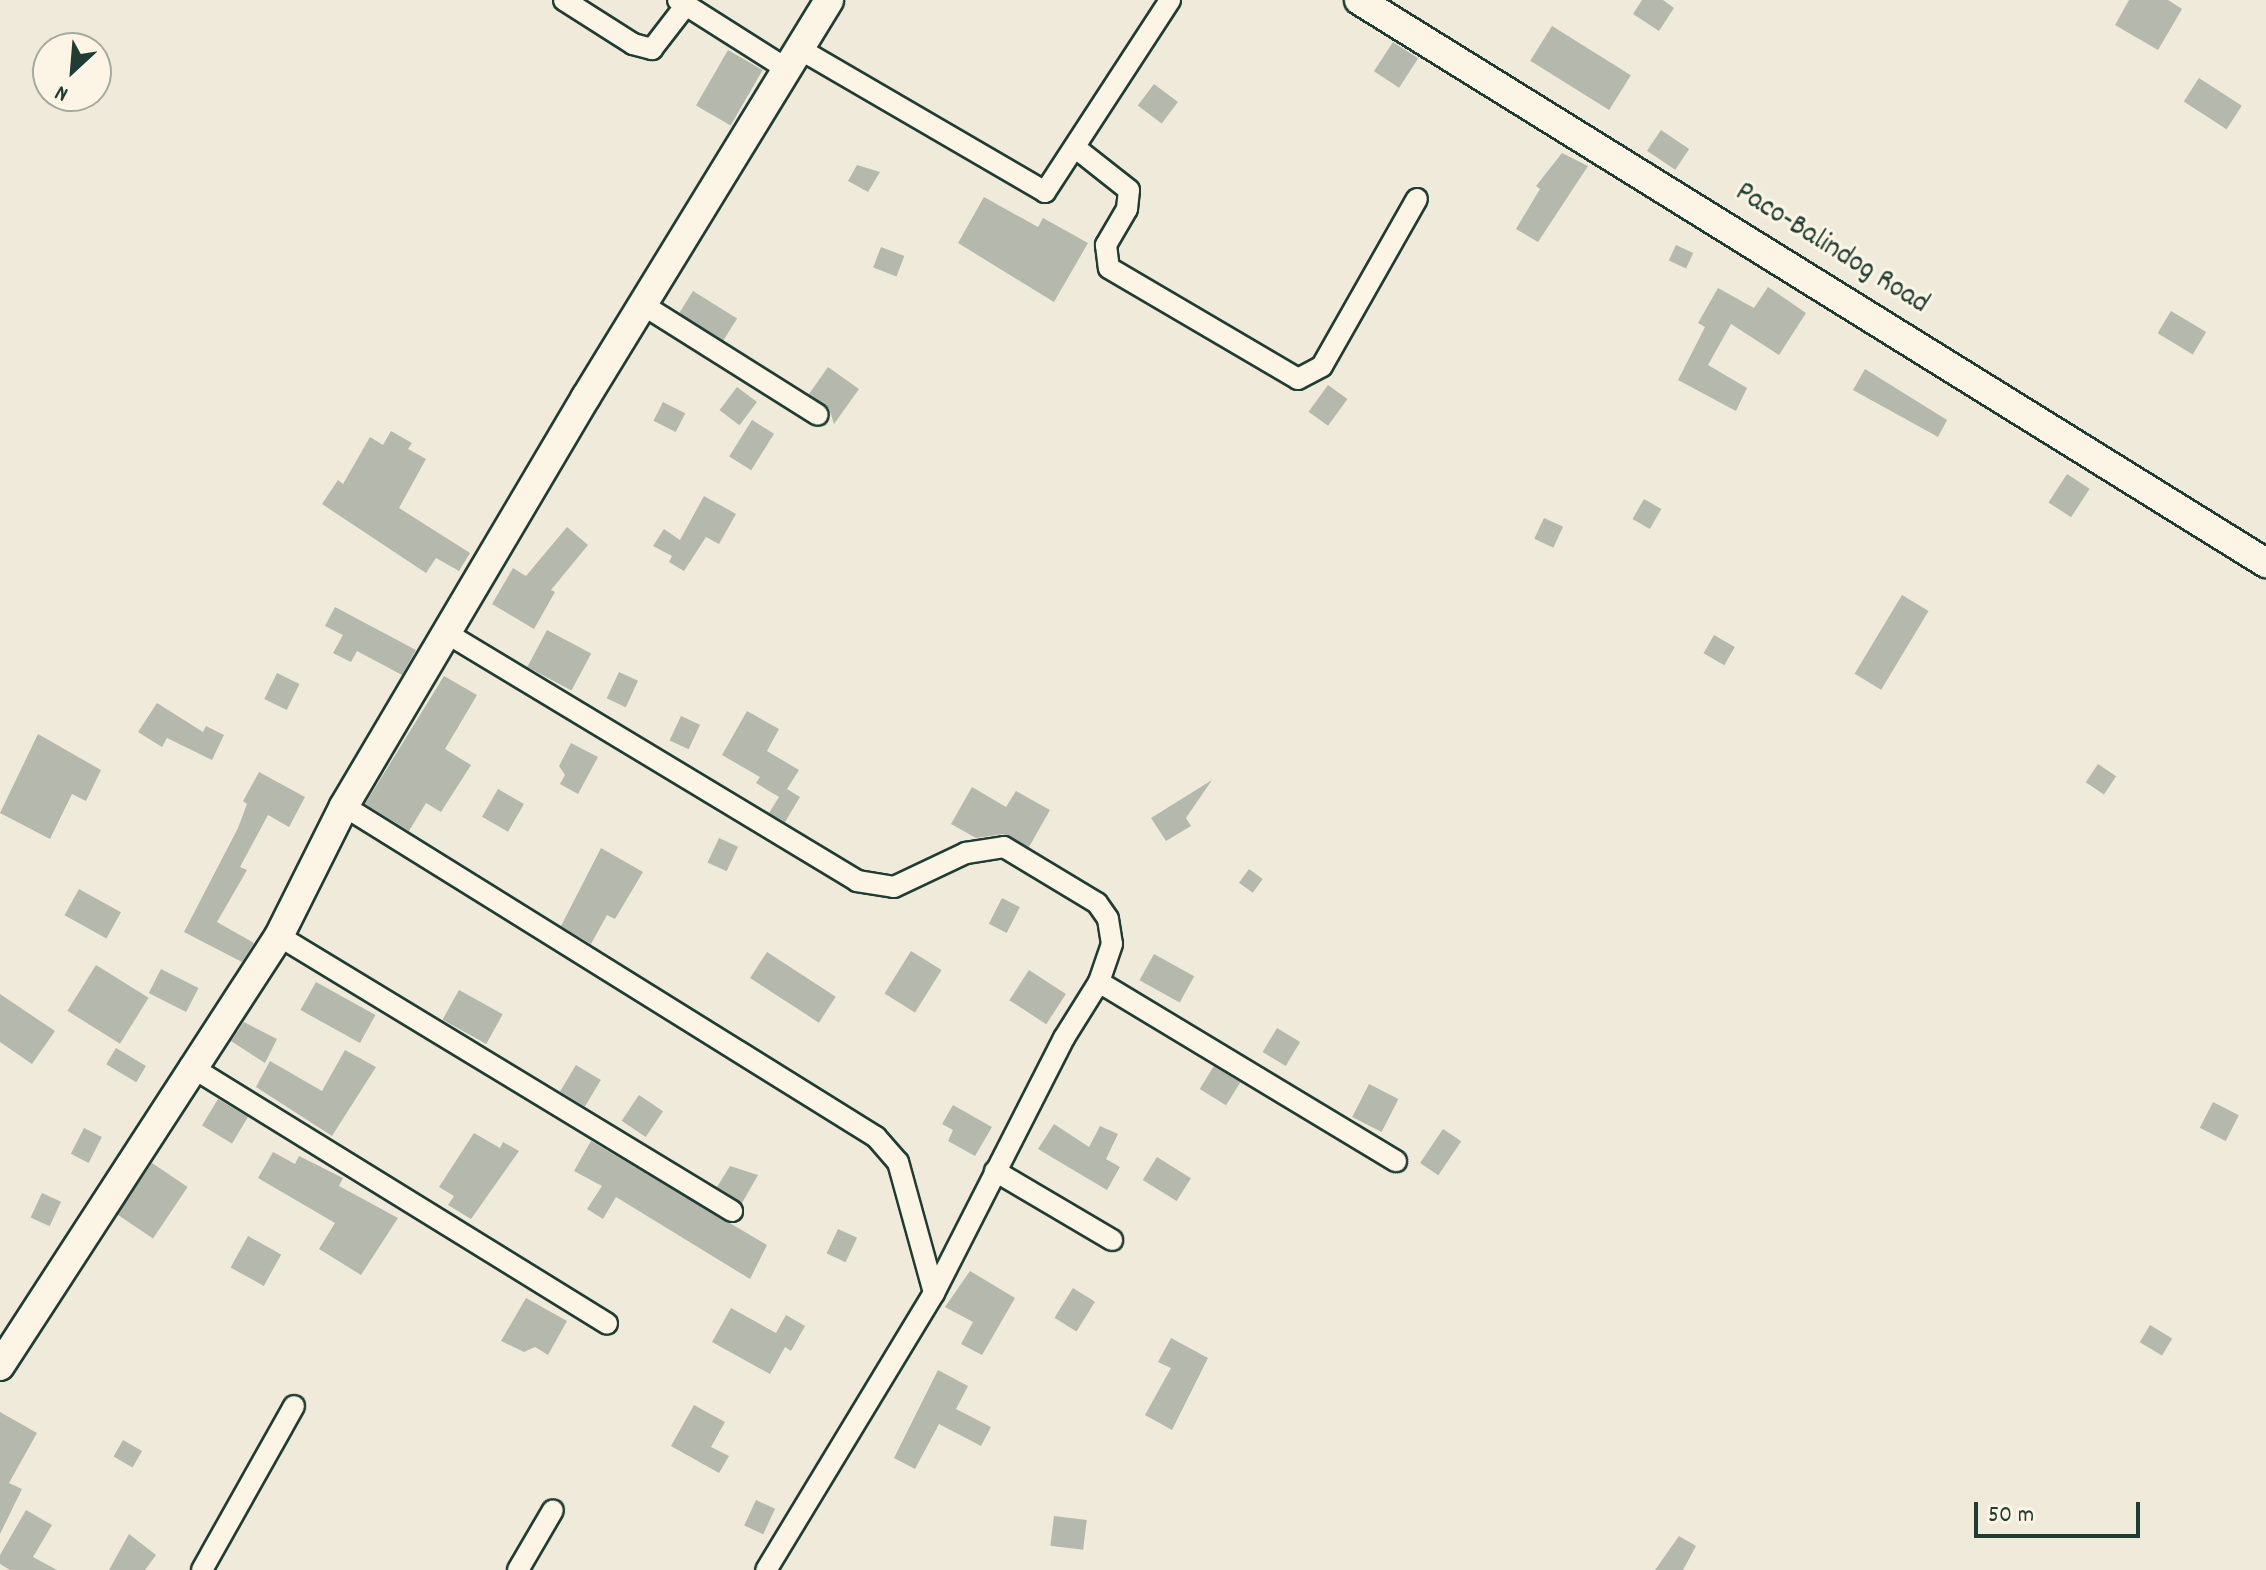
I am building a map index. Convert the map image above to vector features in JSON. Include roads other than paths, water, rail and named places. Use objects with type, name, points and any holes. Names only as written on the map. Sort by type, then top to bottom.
[{"type":"street","points":[[564,0],[633,44],[652,49],[682,3],[792,58],[1039,191],[1051,188],[1170,0]]},
{"type":"street","points":[[0,1366],[190,1066],[279,936],[344,806],[586,397],[645,306],[829,0]]},
{"type":"street","name":"Paco-Balindog Road","points":[[1359,0],[2266,563]]},
{"type":"street","points":[[1077,149],[1129,190],[1127,209],[1106,245],[1109,268],[1298,379],[1322,366],[1417,199]]},
{"type":"street","points":[[645,306],[818,415]]},
{"type":"street","points":[[448,634],[857,881],[894,887],[988,846],[1022,854],[1103,909],[1112,944],[1099,982],[995,1171],[934,1293],[766,1570]]},
{"type":"street","points":[[344,806],[865,1127],[898,1162],[934,1293]]},
{"type":"street","points":[[279,936],[732,1211]]},
{"type":"street","points":[[1099,982],[1396,1161]]},
{"type":"street","points":[[190,1066],[607,1324]]},
{"type":"street","points":[[995,1171],[1112,1240]]},
{"type":"street","points":[[202,1570],[294,1406]]},
{"type":"street","points":[[518,1570],[553,1510]]}]
